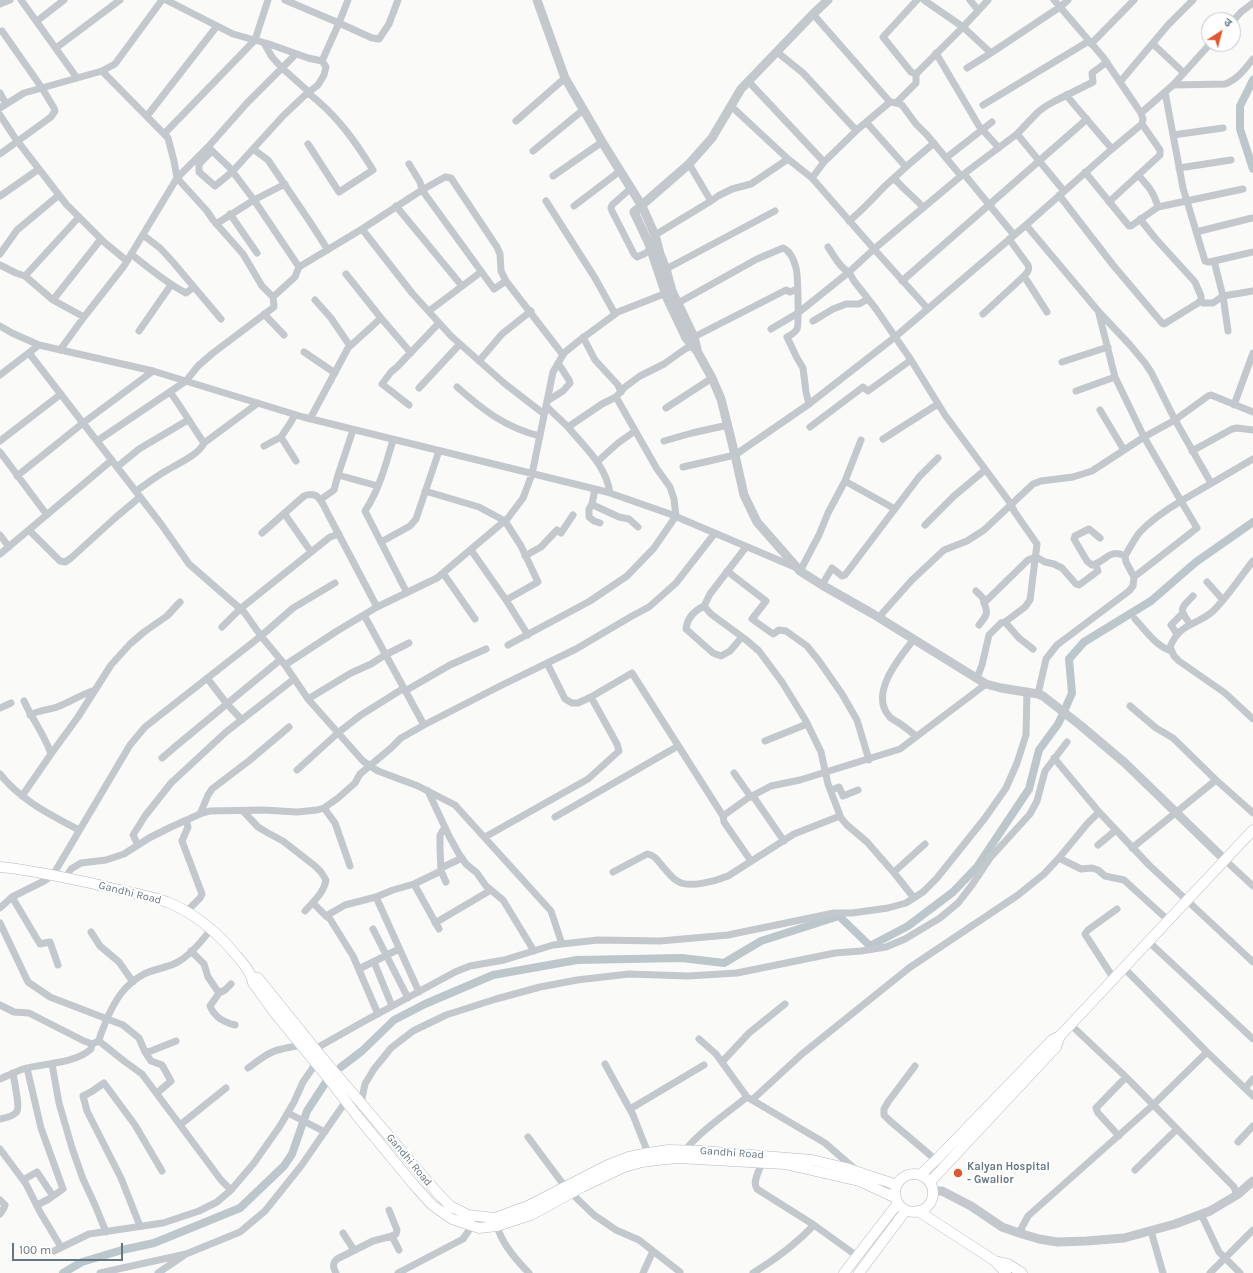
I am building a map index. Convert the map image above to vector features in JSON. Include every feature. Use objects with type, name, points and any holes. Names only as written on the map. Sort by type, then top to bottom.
[{"type":"main road","points":[[920,1175],[1052,1040],[1060,1036],[1071,1025],[1253,830]]},
{"type":"main road","name":"Gandhi Road","points":[[1,866],[66,877],[148,897],[168,903],[186,912],[211,929],[226,942],[241,960],[252,978],[258,978],[315,1049],[339,1084],[361,1103],[445,1201],[450,1206],[468,1215],[495,1218],[568,1191],[608,1165],[629,1157],[668,1150],[812,1160],[859,1177],[897,1185]]},
{"type":"main road","points":[[252,978],[257,989],[301,1045],[316,1063],[328,1070]]},
{"type":"main road","points":[[931,1187],[1056,1046],[1060,1036]]},
{"type":"main road","points":[[339,1084],[346,1101],[432,1205],[452,1218],[479,1228],[497,1226],[531,1215],[568,1191],[624,1167],[642,1162],[678,1158],[785,1164],[859,1177],[897,1201],[906,1210],[912,1211],[918,1211],[927,1206],[932,1196],[931,1187],[920,1175],[915,1174],[904,1176],[897,1185],[895,1189],[897,1201],[844,1273]]},
{"type":"main road","points":[[859,1273],[906,1210]]},
{"type":"main road","points":[[918,1211],[995,1261],[1006,1273]]},
{"type":"main road","points":[[995,1261],[1008,1264],[1022,1273]]},
{"type":"street","points":[[0,4],[10,0]]},
{"type":"street","points":[[21,0],[77,78]]},
{"type":"street","points":[[37,21],[64,0]]},
{"type":"street","points":[[56,48],[120,0]]},
{"type":"street","points":[[0,92],[3,106],[24,93],[102,71],[115,64],[162,0]]},
{"type":"street","points":[[166,0],[233,34],[264,42],[308,58],[322,61],[326,67],[324,75],[318,85],[283,116],[232,172],[215,186],[199,172],[199,164],[247,103],[296,54]]},
{"type":"street","points":[[164,134],[255,40],[268,0]]},
{"type":"street","points":[[285,0],[339,22],[372,38],[378,39],[389,24],[398,0]]},
{"type":"street","points":[[322,61],[348,0]]},
{"type":"street","points":[[537,0],[565,78],[602,142],[642,206],[655,235],[666,269],[668,292],[678,303],[694,343],[721,399],[736,455],[744,495],[757,522],[799,569]]},
{"type":"street","points":[[694,343],[686,338],[651,249],[634,212],[689,164],[712,138],[741,90],[828,0]]},
{"type":"street","points":[[916,74],[911,72],[883,36],[917,0]]},
{"type":"street","points":[[924,0],[963,27],[991,53]]},
{"type":"street","points":[[970,0],[978,10]]},
{"type":"street","points":[[812,178],[824,162],[858,129],[916,83],[916,74],[988,0]]},
{"type":"street","points":[[1054,0],[1107,62],[1141,113],[1143,119],[1142,124],[1161,152],[1160,155],[1109,202]]},
{"type":"street","points":[[966,68],[1060,7],[1068,0]]},
{"type":"street","points":[[983,105],[1090,42],[1134,0]]},
{"type":"street","points":[[1120,82],[1168,25],[1193,0]]},
{"type":"street","points":[[1241,12],[1253,4]]},
{"type":"street","points":[[813,14],[893,102],[902,105],[916,124],[989,206],[1012,237],[1029,268],[1028,271],[983,314]]},
{"type":"street","points":[[146,116],[217,26]]},
{"type":"street","points":[[0,154],[54,114],[54,108],[42,88],[2,31]]},
{"type":"street","points":[[264,42],[272,57],[282,68],[328,110],[342,125],[373,170],[339,192],[308,144]]},
{"type":"street","points":[[1153,44],[1184,72]]},
{"type":"street","points":[[777,52],[803,73],[854,128],[858,129]]},
{"type":"street","points":[[1141,113],[1174,85],[1203,52]]},
{"type":"street","points":[[936,53],[982,130],[999,148]]},
{"type":"street","points":[[1174,85],[1225,84],[1237,77],[1253,59]]},
{"type":"street","points":[[771,329],[798,313],[849,272],[923,207],[1017,134],[1042,109],[1093,82],[1092,73],[1107,62]]},
{"type":"street","points":[[97,441],[186,381],[198,366],[213,353],[274,307],[273,297],[262,286],[244,254],[177,178],[168,138],[102,71]]},
{"type":"street","points":[[516,121],[565,78]]},
{"type":"street","points":[[749,82],[824,162]]},
{"type":"street","points":[[1165,92],[1179,168],[1205,261],[1214,261],[1253,252]]},
{"type":"street","points":[[1066,95],[1112,149]]},
{"type":"street","points":[[732,106],[788,159],[812,178],[874,250],[928,309]]},
{"type":"street","points":[[533,151],[583,110]]},
{"type":"street","points":[[0,116],[66,204],[101,239],[127,261]]},
{"type":"street","points":[[902,281],[1087,120]]},
{"type":"street","points":[[866,122],[906,167]]},
{"type":"street","points":[[946,158],[992,122]]},
{"type":"street","points":[[683,467],[736,455],[809,404],[895,337],[1142,124]]},
{"type":"street","points":[[1173,136],[1223,128]]},
{"type":"street","points":[[1017,134],[1039,161],[1113,265],[1162,323],[1166,323],[1201,300]]},
{"type":"street","points":[[554,176],[602,142]]},
{"type":"street","points":[[850,221],[863,210],[868,202],[934,143]]},
{"type":"street","points":[[210,149],[232,172],[254,200],[299,267]]},
{"type":"street","points":[[60,350],[127,261],[177,178],[210,149]]},
{"type":"street","points":[[253,149],[268,160],[328,250]]},
{"type":"street","points":[[655,235],[718,196],[732,189],[751,184],[788,159]]},
{"type":"street","points":[[1179,168],[1231,160]]},
{"type":"street","points":[[409,164],[420,182],[422,190],[494,289],[506,281]]},
{"type":"street","points":[[689,164],[711,201]]},
{"type":"street","points":[[0,196],[39,168]]},
{"type":"street","points":[[574,206],[620,171]]},
{"type":"street","points":[[1085,172],[1129,226],[1158,206],[1243,188]]},
{"type":"street","points":[[1138,175],[1153,192],[1158,206]]},
{"type":"street","points":[[273,297],[296,277],[299,267],[362,229],[422,190],[445,177],[451,178],[497,247],[500,254],[501,271],[506,281],[531,311],[563,355]]},
{"type":"street","points":[[894,178],[902,188],[913,196],[923,207]]},
{"type":"street","points":[[216,224],[254,200],[285,184]]},
{"type":"street","points":[[631,188],[612,205],[612,212],[634,254],[637,256],[644,254],[651,249]]},
{"type":"street","points":[[0,254],[17,230],[59,195]]},
{"type":"street","points":[[546,201],[616,314]]},
{"type":"street","points":[[396,206],[462,286]]},
{"type":"street","points":[[666,269],[774,212]]},
{"type":"street","points":[[230,214],[257,253]]},
{"type":"street","points":[[25,276],[79,218]]},
{"type":"street","points":[[1196,232],[1252,218]]},
{"type":"street","points":[[1140,219],[1154,238],[1195,282],[1203,303],[1213,303],[1222,296],[1253,291]]},
{"type":"street","points":[[1026,225],[1098,312],[1145,363],[1151,372],[1174,420],[1211,483]]},
{"type":"street","points":[[362,229],[412,293],[459,345],[544,414]]},
{"type":"street","points":[[143,235],[160,248],[221,319]]},
{"type":"street","points":[[53,300],[101,239]]},
{"type":"street","points":[[678,303],[751,263],[783,248],[788,250],[797,269],[798,325],[797,330],[787,337],[803,368],[809,404]]},
{"type":"street","points":[[828,248],[841,266],[849,272],[854,282],[895,337],[963,442],[1011,504],[1014,511],[1037,544],[1030,600],[1026,607],[1005,622],[1001,623],[988,635],[982,665],[977,678]]},
{"type":"street","points":[[131,254],[171,285],[186,293],[194,287]]},
{"type":"street","points":[[1214,261],[1228,331]]},
{"type":"street","points":[[0,264],[25,276],[53,300],[84,317]]},
{"type":"street","points":[[429,311],[481,272]]},
{"type":"street","points":[[346,274],[411,353]]},
{"type":"street","points":[[1024,276],[1047,312]]},
{"type":"street","points":[[139,331],[171,285]]},
{"type":"street","points":[[568,427],[619,394],[640,376],[664,364],[694,343],[786,290],[790,292],[797,289]]},
{"type":"street","points":[[162,758],[227,704],[283,663],[377,607],[437,578],[505,521],[523,498],[532,474],[553,372],[563,355],[583,337],[616,314],[668,292]]},
{"type":"street","points":[[813,321],[833,309],[846,304],[859,304],[868,299]]},
{"type":"street","points":[[315,300],[331,318],[350,346]]},
{"type":"street","points":[[479,361],[502,334],[531,311]]},
{"type":"street","points":[[1098,312],[1115,377],[1144,437],[1197,528],[1134,577]]},
{"type":"street","points":[[264,314],[284,335]]},
{"type":"street","points":[[310,419],[350,346],[381,318]]},
{"type":"street","points":[[409,405],[382,384],[391,372],[439,323]]},
{"type":"street","points":[[0,326],[39,345],[153,370],[295,415],[610,493],[676,516],[799,569],[822,585],[879,617],[986,684],[1001,688],[1027,691],[1040,695],[1077,723],[1125,763],[1253,886]]},
{"type":"street","points":[[508,645],[590,601],[627,576],[654,548],[676,516],[674,499],[670,487],[657,469],[635,431],[619,394],[618,384],[595,360],[583,337]]},
{"type":"street","points":[[0,375],[39,345]]},
{"type":"street","points":[[419,388],[459,345]]},
{"type":"street","points":[[1062,362],[1108,347]]},
{"type":"street","points":[[304,352],[335,373]]},
{"type":"street","points":[[29,353],[138,494],[189,564],[244,612],[308,698],[363,761],[378,771],[418,786],[455,805],[551,911],[562,944]]},
{"type":"street","points":[[1234,405],[1253,353]]},
{"type":"street","points":[[810,428],[863,387],[868,391],[911,360]]},
{"type":"street","points":[[546,403],[563,391],[570,383],[558,363]]},
{"type":"street","points":[[17,476],[83,423],[153,370]]},
{"type":"street","points":[[1076,391],[1115,377]]},
{"type":"street","points":[[666,408],[712,378]]},
{"type":"street","points":[[457,387],[482,409],[507,425],[540,436]]},
{"type":"street","points":[[170,392],[204,443]]},
{"type":"street","points":[[0,441],[61,394]]},
{"type":"street","points":[[879,617],[912,580],[944,550],[966,541],[984,530],[1033,484],[1041,481],[1073,477],[1092,471],[1211,395],[1253,412]]},
{"type":"street","points":[[29,530],[60,561],[65,562],[115,518],[138,494],[163,472],[189,458],[204,443],[258,403]]},
{"type":"street","points":[[546,403],[602,467],[608,482],[610,493]]},
{"type":"street","points":[[883,439],[938,404]]},
{"type":"street","points":[[1100,410],[1124,450]]},
{"type":"street","points":[[264,446],[281,437],[295,415]]},
{"type":"street","points":[[117,467],[139,449],[188,420]]},
{"type":"street","points":[[664,441],[728,425]]},
{"type":"street","points":[[1192,451],[1232,429],[1237,428],[1253,430]]},
{"type":"street","points":[[320,500],[334,490],[353,430]]},
{"type":"street","points":[[597,462],[618,443],[635,431]]},
{"type":"street","points":[[281,437],[296,461]]},
{"type":"street","points":[[393,440],[378,486],[365,511],[407,592]]},
{"type":"street","points":[[799,569],[845,481],[861,440]]},
{"type":"street","points":[[381,542],[410,526],[416,519],[438,451]]},
{"type":"street","points":[[0,452],[47,515]]},
{"type":"street","points":[[822,585],[832,568],[842,576],[845,575],[919,477],[938,458]]},
{"type":"street","points":[[1040,695],[1046,659],[1057,645],[1129,591],[1133,586],[1134,577],[1126,562],[1125,556],[1140,532],[1161,513],[1253,459]]},
{"type":"street","points":[[0,554],[112,460]]},
{"type":"street","points":[[925,525],[954,496],[985,470]]},
{"type":"street","points":[[338,475],[378,486]]},
{"type":"street","points":[[845,481],[895,508]]},
{"type":"street","points":[[595,489],[592,504],[589,509],[589,517],[594,522],[600,523]]},
{"type":"street","points":[[426,491],[479,507],[505,521],[526,556],[538,582],[506,600]]},
{"type":"street","points":[[262,533],[304,496],[309,494],[316,496],[320,500],[339,534],[377,607]]},
{"type":"street","points":[[592,504],[619,517],[629,519],[638,527]]},
{"type":"street","points":[[284,513],[308,549]]},
{"type":"street","points":[[526,556],[541,547],[557,530],[561,533],[573,515]]},
{"type":"street","points":[[1100,538],[1089,529],[1075,536],[1074,539],[1087,561],[1092,565],[1115,553],[1125,556]]},
{"type":"street","points":[[66,877],[71,869],[81,863],[106,860],[124,854],[149,838],[186,820],[210,811],[297,812],[324,808],[355,783],[360,774],[401,738],[500,686],[576,649],[632,616],[650,608],[676,583],[715,533]]},
{"type":"street","points":[[222,627],[240,609],[330,537],[339,534]]},
{"type":"street","points":[[0,535],[9,546]]},
{"type":"street","points":[[742,637],[730,651],[721,656],[713,653],[686,629],[686,623],[697,610],[704,606],[710,594],[746,547]]},
{"type":"street","points":[[470,550],[506,600],[528,634]]},
{"type":"street","points":[[984,603],[1028,560],[1036,557],[1062,568],[1076,584],[1079,585],[1098,571],[1096,564]]},
{"type":"street","points":[[1171,651],[1170,647],[1176,634],[1190,624],[1212,612],[1253,561]]},
{"type":"street","points":[[727,571],[766,601],[752,619],[772,634],[779,630],[786,631],[807,646],[819,661],[842,694],[857,720],[869,760]]},
{"type":"street","points":[[443,573],[475,619]]},
{"type":"street","points":[[1207,582],[1223,600]]},
{"type":"street","points":[[0,908],[12,897],[47,879],[80,830],[130,745],[146,727],[261,636],[293,608],[335,583]]},
{"type":"street","points":[[976,592],[982,598],[987,610],[987,614],[979,625]]},
{"type":"street","points":[[1176,634],[1171,625],[1182,614],[1183,606],[1193,596]]},
{"type":"street","points":[[22,796],[78,717],[111,665],[130,644],[166,616],[180,602]]},
{"type":"street","points":[[704,606],[711,614],[759,651],[782,682],[807,724],[821,752],[825,773],[840,816],[867,842],[894,872],[914,898]]},
{"type":"street","points":[[1182,614],[1190,624]]},
{"type":"street","points":[[364,615],[424,725]]},
{"type":"street","points":[[1135,619],[1157,643],[1171,651],[1179,661],[1225,693],[1253,719]]},
{"type":"street","points":[[1005,622],[1019,638],[1033,649]]},
{"type":"street","points":[[914,639],[890,674],[884,687],[882,700],[885,710],[890,717],[916,736]]},
{"type":"street","points":[[308,698],[351,673],[371,664],[385,654],[409,643]]},
{"type":"street","points":[[297,770],[338,732],[361,715],[450,665],[486,649]]},
{"type":"street","points":[[547,663],[565,699],[572,703],[578,703],[591,697],[632,674],[723,816],[724,822],[751,861]]},
{"type":"street","points":[[206,678],[242,720]]},
{"type":"street","points":[[138,845],[133,835],[145,816],[170,783],[226,732],[294,679]]},
{"type":"street","points":[[723,816],[752,796],[771,786],[800,780],[900,750],[916,736],[986,684]]},
{"type":"street","points":[[30,715],[56,707],[95,690]]},
{"type":"street","points":[[315,1049],[455,972],[470,966],[504,960],[553,945],[598,940],[660,941],[728,935],[834,913],[852,913],[888,908],[906,903],[924,892],[937,878],[985,818],[1006,788],[1017,763],[1026,735],[1027,691]]},
{"type":"street","points":[[485,837],[588,779],[619,751],[617,744],[591,697]]},
{"type":"street","points":[[24,702],[47,743],[51,754]]},
{"type":"street","points":[[0,708],[11,703]]},
{"type":"street","points":[[1130,706],[1156,728],[1172,738],[1253,813]]},
{"type":"street","points":[[765,741],[807,724]]},
{"type":"street","points":[[200,814],[212,789],[250,760],[288,727]]},
{"type":"street","points":[[361,1103],[365,1084],[374,1069],[391,1048],[414,1031],[446,1015],[496,999],[540,987],[576,980],[630,974],[688,976],[737,973],[835,953],[886,947],[906,939],[940,918],[958,903],[990,858],[1030,814],[1037,801],[1045,771],[1067,742]]},
{"type":"street","points":[[555,817],[678,746]]},
{"type":"street","points":[[1054,758],[1099,812],[1132,848],[1187,902],[1253,962]]},
{"type":"street","points":[[734,773],[784,840]]},
{"type":"street","points":[[1,779],[48,814],[80,830]]},
{"type":"street","points":[[1132,848],[1216,780]]},
{"type":"street","points":[[831,790],[839,787],[843,796],[858,790]]},
{"type":"street","points":[[428,791],[462,858],[490,890],[503,900],[534,951]]},
{"type":"street","points":[[324,808],[335,823],[350,866]]},
{"type":"street","points":[[243,811],[258,827],[268,834],[283,841],[315,866],[326,880],[325,887],[321,894],[305,911]]},
{"type":"street","points":[[685,1150],[706,1128],[749,1098],[909,968],[1018,895],[1044,874],[1099,812]]},
{"type":"street","points":[[613,872],[647,854],[655,858],[678,882],[684,884],[696,884],[717,880],[728,876],[802,830],[840,816]]},
{"type":"street","points":[[186,820],[188,827],[182,841],[202,894],[186,912]]},
{"type":"street","points":[[445,827],[440,835],[441,869],[446,882]]},
{"type":"street","points":[[1098,845],[1116,830]]},
{"type":"street","points":[[894,872],[925,844]]},
{"type":"street","points":[[326,916],[345,905],[376,897],[414,884],[462,858]]},
{"type":"street","points":[[1059,858],[1081,869],[1092,868],[1098,870],[1105,876],[1124,880],[1169,921]]},
{"type":"street","points":[[414,884],[437,926],[490,890]]},
{"type":"street","points":[[12,897],[40,944],[50,942],[58,965]]},
{"type":"street","points":[[376,897],[418,992]]},
{"type":"street","points":[[313,903],[330,919],[353,956],[378,1014]]},
{"type":"street","points":[[1114,979],[1085,934],[1088,930],[1117,909]]},
{"type":"street","points":[[0,924],[28,982],[50,997],[107,1020],[124,1025],[139,1038],[145,1052],[152,1060],[162,1065],[171,1082],[157,1093]]},
{"type":"street","points":[[0,1079],[27,1068],[52,1064],[90,1051],[122,992],[144,974],[176,963],[186,956],[211,929]]},
{"type":"street","points":[[373,930],[408,998]]},
{"type":"street","points":[[91,932],[100,946],[119,962],[133,982]]},
{"type":"street","points":[[1149,942],[1253,1038]]},
{"type":"street","points":[[359,969],[399,949]]},
{"type":"street","points":[[192,951],[204,964],[208,978],[219,993]]},
{"type":"street","points":[[374,962],[392,1006]]},
{"type":"street","points":[[1124,968],[1253,1096]]},
{"type":"street","points":[[231,984],[226,990],[219,993],[210,1006],[213,1013],[224,1022],[236,1025]]},
{"type":"street","points":[[722,1062],[749,1034],[785,1004]]},
{"type":"street","points":[[0,1006],[14,1012],[21,1011],[30,1013],[84,1041],[95,1042],[142,1074],[221,1180],[231,1190]]},
{"type":"street","points":[[1071,1025],[1126,1077],[1234,1187],[1237,1195]]},
{"type":"street","points":[[699,1039],[716,1054],[749,1098],[826,1143],[859,1177]]},
{"type":"street","points":[[145,1052],[176,1041]]},
{"type":"street","points":[[248,1068],[266,1055],[281,1049],[293,1048],[301,1045]]},
{"type":"street","points":[[1019,1233],[1028,1216],[1153,1105],[1207,1052]]},
{"type":"street","points":[[0,1149],[23,1180],[37,1205],[57,1249],[89,1234],[163,1222],[199,1211],[217,1202],[231,1190],[254,1163],[280,1126],[303,1082],[316,1063]]},
{"type":"street","points":[[52,1064],[59,1103],[72,1148],[83,1179],[106,1232]]},
{"type":"street","points":[[605,1064],[630,1109],[648,1153]]},
{"type":"street","points":[[630,1109],[704,1065]]},
{"type":"street","points":[[915,1066],[888,1102],[884,1109],[884,1115],[936,1160]]},
{"type":"street","points":[[27,1068],[41,1128],[63,1189],[37,1205]]},
{"type":"street","points":[[0,1119],[10,1116],[18,1111],[13,1073]]},
{"type":"street","points":[[1118,1136],[1098,1114],[1096,1108],[1126,1077]]},
{"type":"street","points":[[1245,1088],[1253,1079]]},
{"type":"street","points":[[140,1226],[121,1178],[87,1110],[84,1096],[104,1084],[135,1125],[162,1171]]},
{"type":"street","points":[[180,1125],[226,1088]]},
{"type":"street","points":[[100,1273],[186,1254],[240,1232],[265,1211],[302,1166],[346,1101]]},
{"type":"street","points":[[288,1113],[325,1132]]},
{"type":"street","points":[[1238,1142],[1253,1126]]},
{"type":"street","points":[[1135,1170],[1177,1129]]},
{"type":"street","points":[[528,1137],[568,1191],[594,1215],[616,1230],[639,1240],[680,1272]]},
{"type":"street","points":[[762,1163],[755,1182],[757,1190],[814,1224],[857,1256]]},
{"type":"street","points":[[23,1180],[37,1172],[53,1196]]},
{"type":"street","points":[[931,1187],[971,1206],[1002,1227],[1039,1240],[1057,1242],[1124,1238],[1175,1224],[1210,1211],[1237,1195],[1253,1181]]},
{"type":"street","points":[[0,1200],[5,1205],[0,1214]]},
{"type":"street","points":[[336,1273],[333,1267],[334,1262],[337,1259],[373,1241],[396,1234],[397,1230],[389,1210]]},
{"type":"street","points":[[1201,1214],[1219,1252],[1240,1273]]},
{"type":"street","points":[[753,1273],[776,1259],[800,1239],[814,1224]]},
{"type":"street","points":[[398,1273],[463,1239],[469,1230],[470,1225]]},
{"type":"street","points":[[497,1226],[500,1236],[519,1263],[529,1273]]},
{"type":"street","points":[[1210,1273],[1253,1230]]},
{"type":"street","points":[[1150,1231],[1163,1273]]},
{"type":"street","points":[[343,1233],[354,1250]]},
{"type":"street","points":[[392,1236],[399,1250]]},
{"type":"street","points":[[643,1273],[653,1251]]},
{"type":"street","points":[[158,1273],[186,1254]]},
{"type":"waterway","points":[[1253,80],[1240,106],[1240,129],[1253,169]]},
{"type":"waterway","points":[[341,1067],[362,1051],[394,1020],[425,1004],[493,975],[577,960],[682,958],[724,963],[761,941],[839,916],[870,946],[908,926],[953,892],[977,867],[1029,789],[1039,750],[1058,724],[1072,693],[1069,659],[1084,642],[1151,601],[1196,562],[1253,522]]},
{"type":"waterway","points":[[63,1273],[82,1262],[122,1250],[154,1243],[240,1208],[284,1166],[292,1154],[307,1111],[326,1082]]},
{"type":"place","name":"Kalyan Hospital - Gwalior","points":[[958,1173]]}]
